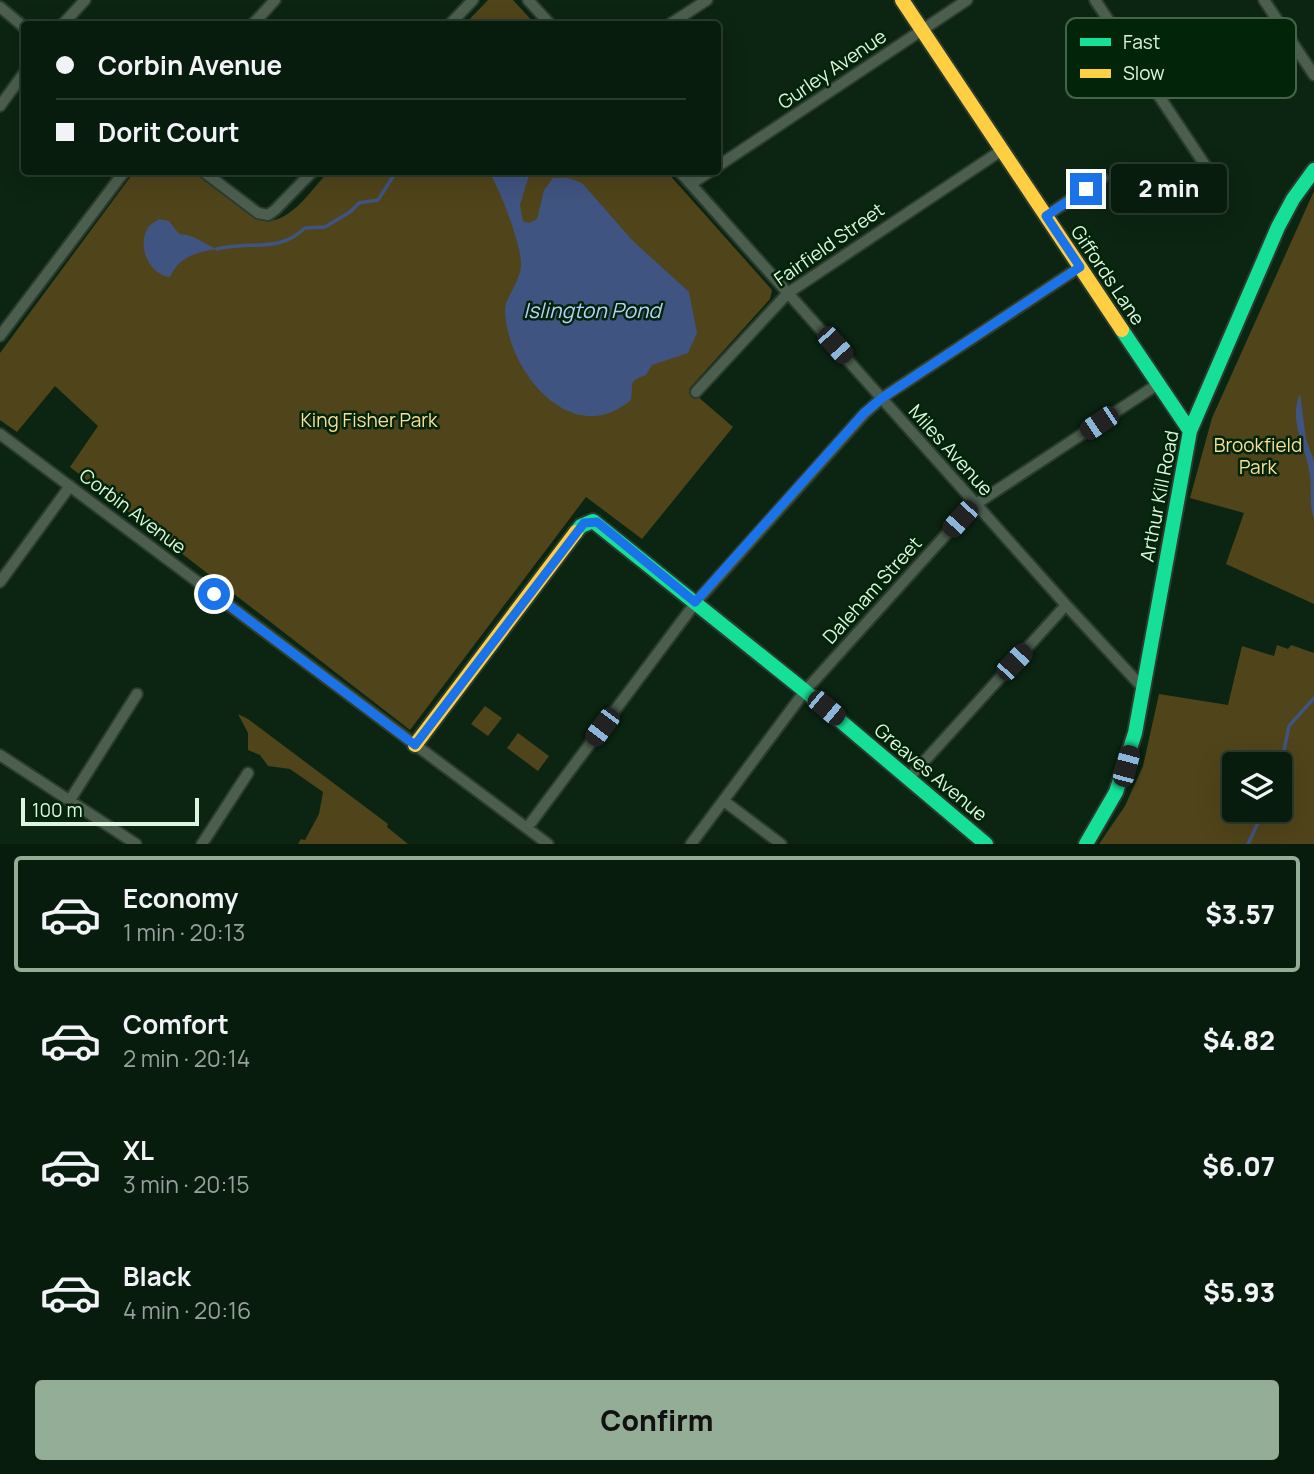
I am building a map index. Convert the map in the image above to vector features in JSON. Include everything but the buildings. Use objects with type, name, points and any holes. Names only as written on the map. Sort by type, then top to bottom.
[{"type":"street","points":[[66,21],[85,0]]},
{"type":"street","points":[[256,21],[275,0]]},
{"type":"street","points":[[453,21],[473,0]]},
{"type":"street","points":[[528,0],[547,21]]},
{"type":"street","points":[[675,21],[707,0]]},
{"type":"street","name":"Giffords Lane","points":[[902,0],[1190,431]]},
{"type":"street","name":"Gurley Avenue","points":[[721,164],[967,0]]},
{"type":"street","points":[[1095,0],[1107,18]]},
{"type":"street","points":[[1264,0],[1276,18]]},
{"type":"street","points":[[0,7],[21,24]]},
{"type":"street","points":[[1296,48],[1314,75]]},
{"type":"street","points":[[0,106],[21,77]]},
{"type":"street","points":[[1160,98],[1209,171]]},
{"type":"street","name":"Fairfield Street","points":[[696,392],[788,293],[1002,150]]},
{"type":"street","name":"Arthur Kill Road","points":[[1086,844],[1110,807],[1135,733],[1190,431],[1278,227],[1293,199],[1314,170]]},
{"type":"street","points":[[0,336],[122,175]]},
{"type":"street","points":[[208,175],[258,213],[268,215],[309,175]]},
{"type":"street","name":"Miles Avenue","points":[[683,175],[1142,687]]},
{"type":"street","points":[[691,184],[704,175]]},
{"type":"street","points":[[1046,216],[1102,178]]},
{"type":"street","points":[[527,828],[695,602],[864,413],[882,398],[1080,267]]},
{"type":"street","name":"Daleham Street","points":[[691,844],[805,691],[960,519],[976,504],[1158,384]]},
{"type":"street","name":"Corbin Avenue","points":[[0,434],[548,844]]},
{"type":"street","points":[[0,582],[70,486]]},
{"type":"street","name":"Greaves Avenue","points":[[415,745],[581,526],[589,521],[597,522],[805,691],[986,844]]},
{"type":"street","points":[[909,778],[1066,605]]},
{"type":"street","points":[[70,800],[137,694]]},
{"type":"street","points":[[0,755],[136,844]]},
{"type":"street","points":[[202,844],[248,773]]},
{"type":"street","points":[[724,801],[781,844]]},
{"type":"green space","points":[[488,0],[513,0],[532,21],[468,21]]},
{"type":"green space","name":"King Fisher Park","points":[[132,175],[201,175],[258,219],[268,221],[288,214],[325,175],[670,175],[772,290],[770,299],[689,389],[733,427],[642,539],[586,497],[410,730],[70,467],[98,426],[55,386],[17,432],[0,420],[0,353]]},
{"type":"green space","name":"Brookfield Park","points":[[1314,191],[1314,604],[1226,564],[1244,513],[1190,498],[1212,418]]},
{"type":"green space","points":[[1277,645],[1288,649],[1291,645],[1314,653],[1314,844],[1099,844],[1125,806],[1143,766],[1159,694],[1228,705],[1242,646],[1274,656]]},
{"type":"green space","points":[[485,706],[502,718],[488,736],[471,724]]},
{"type":"green space","points":[[238,714],[388,824],[387,827],[408,844],[298,844],[301,839],[305,840],[319,814],[323,792],[290,769],[268,766],[260,755],[248,750],[248,733]]},
{"type":"green space","points":[[518,733],[549,756],[538,771],[507,748]]},
{"type":"water","name":"Islington Pond","points":[[491,175],[529,175],[520,205],[523,221],[529,223],[537,219],[544,190],[553,178],[568,178],[582,183],[633,241],[689,292],[697,333],[688,353],[652,365],[646,375],[634,381],[631,400],[608,413],[586,416],[565,410],[546,397],[530,379],[517,357],[509,334],[505,306],[521,269],[521,262],[499,190]]},
{"type":"water","points":[[159,219],[169,221],[179,234],[194,237],[217,249],[183,260],[170,277],[162,275],[150,265],[144,250],[145,233],[149,226]]},
{"type":"water","points":[[1300,394],[1306,439],[1314,461],[1314,519],[1309,470],[1297,423]]},
{"type":"waterway","points":[[217,249],[274,244],[295,236],[305,228],[325,227],[350,212],[359,203],[378,200],[394,175]]},
{"type":"waterway","points":[[1284,752],[1289,726],[1314,698]]},
{"type":"waterway","points":[[1248,844],[1258,822]]},
{"type":"traffic: fast","points":[[1086,844],[1116,792],[1135,733],[1190,431],[1278,227],[1293,199],[1314,170]]},
{"type":"traffic: fast","points":[[1122,330],[1190,431]]},
{"type":"traffic: fast","points":[[576,532],[581,526],[593,521],[805,691],[986,844]]},
{"type":"traffic: slow","points":[[902,0],[1122,330]]},
{"type":"traffic: slow","points":[[415,745],[576,532]]},
{"type":"route","points":[[214,594],[415,745],[584,523],[597,522],[695,602],[864,413],[882,398],[1080,267],[1046,216],[1086,189]]}]
